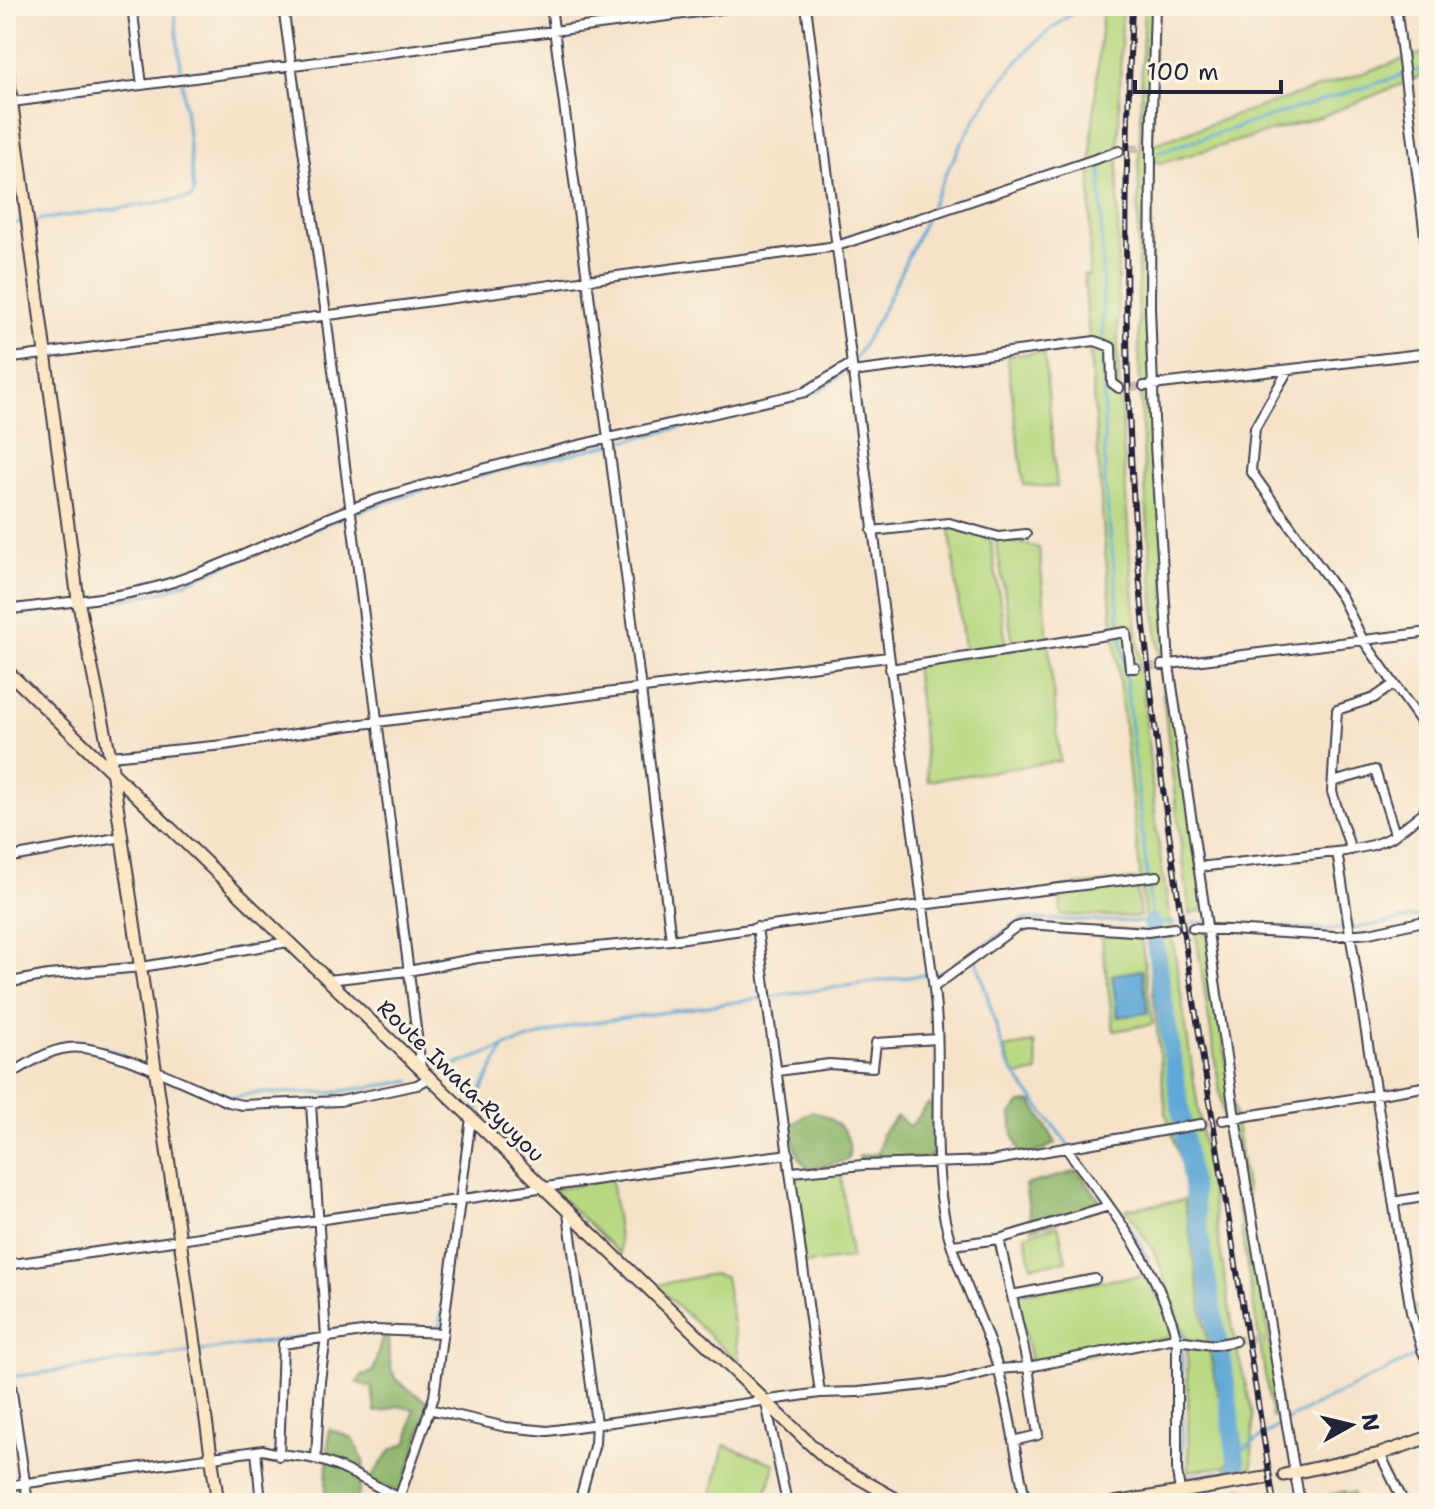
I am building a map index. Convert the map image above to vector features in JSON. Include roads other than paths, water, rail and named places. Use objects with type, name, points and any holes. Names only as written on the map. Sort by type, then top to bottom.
[{"type":"street","points":[[132,6],[142,85]]},
{"type":"street","points":[[6,1077],[48,1053],[85,1047],[108,1052],[242,1105],[311,1104],[372,1096],[417,1085],[425,1075],[408,971],[326,315],[283,6]]},
{"type":"street","points":[[551,6],[671,940]]},
{"type":"street","points":[[9,103],[744,6]]},
{"type":"street","points":[[806,6],[888,657],[934,987],[938,1163],[943,1211],[998,1369],[1026,1503]]},
{"type":"street","points":[[1155,6],[1150,246],[1165,665],[1198,867],[1266,1336],[1289,1474],[1300,1503]]},
{"type":"street","points":[[1396,6],[1425,203],[1429,268]]},
{"type":"street","points":[[6,60],[9,103],[78,600],[110,756],[218,1503]]},
{"type":"street","points":[[6,359],[837,246],[1119,151]]},
{"type":"street","points":[[6,610],[120,596],[174,582],[350,508],[458,475],[805,392],[852,368],[1095,341],[1111,347],[1112,383],[1119,388]]},
{"type":"street","points":[[1144,386],[1429,353]]},
{"type":"street","points":[[1288,370],[1255,428],[1251,471],[1342,598],[1363,640],[1429,733]]},
{"type":"street","points":[[872,531],[949,523],[999,537],[1026,534]]},
{"type":"street","points":[[890,669],[1126,632],[1130,668],[1135,668]]},
{"type":"street","points":[[1165,665],[1429,632]]},
{"type":"street","points":[[110,756],[224,745],[378,722],[888,657]]},
{"type":"street","name":"Route Iwata-Ryuyou","points":[[6,670],[829,1461],[903,1503]]},
{"type":"street","points":[[1351,850],[1332,792],[1337,710],[1374,698],[1394,684]]},
{"type":"street","points":[[1333,782],[1375,770],[1395,834]]},
{"type":"street","points":[[1198,867],[1337,852],[1373,845],[1395,834],[1429,808]]},
{"type":"street","points":[[6,858],[122,837]]},
{"type":"street","points":[[1337,852],[1411,1312],[1429,1365]]},
{"type":"street","points":[[328,980],[408,971],[478,958],[671,940],[1157,876]]},
{"type":"street","points":[[1193,928],[1350,935],[1429,920]]},
{"type":"street","points":[[934,987],[1016,927],[1026,924],[1148,932],[1174,928]]},
{"type":"street","points":[[757,927],[820,1393]]},
{"type":"street","points":[[6,983],[48,975],[142,967],[288,942]]},
{"type":"street","points":[[778,1071],[829,1064],[873,1067],[876,1043],[937,1039]]},
{"type":"street","points":[[1223,1120],[1429,1086]]},
{"type":"street","points":[[311,1104],[326,1337],[316,1459]]},
{"type":"street","points":[[399,1502],[434,1397],[471,1118]]},
{"type":"street","points":[[792,1172],[863,1165],[991,1161],[1201,1124]]},
{"type":"street","points":[[1066,1148],[1139,1251],[1173,1322],[1177,1340],[1177,1472],[1181,1497]]},
{"type":"street","points":[[6,1265],[789,1154]]},
{"type":"street","points":[[1393,1202],[1429,1196]]},
{"type":"street","points":[[953,1245],[999,1239],[1109,1206]]},
{"type":"street","points":[[568,1213],[596,1423],[595,1443],[579,1503]]},
{"type":"street","points":[[999,1239],[1028,1367],[1038,1435],[1013,1441]]},
{"type":"street","points":[[1012,1295],[1095,1279]]},
{"type":"street","points":[[279,1456],[283,1344],[375,1330],[443,1333]]},
{"type":"street","points":[[429,1409],[506,1427],[548,1431],[820,1393],[946,1383],[998,1369],[1028,1367],[1170,1339],[1214,1345],[1235,1341]]},
{"type":"street","points":[[6,1350],[28,1503]]},
{"type":"street","points":[[766,1402],[787,1503]]},
{"type":"street","points":[[1289,1474],[1380,1454],[1429,1437]]},
{"type":"street","points":[[6,1486],[263,1450],[279,1456],[316,1459],[346,1470],[395,1496],[399,1502]]},
{"type":"street","points":[[256,1451],[261,1503]]},
{"type":"street","points":[[1380,1454],[1404,1503]]},
{"type":"street","points":[[1116,1503],[1181,1497],[1265,1478]]},
{"type":"water","points":[[1142,970],[1148,1013],[1118,1017],[1112,975]]},
{"type":"waterway","points":[[30,221],[191,198],[194,192],[174,6]]},
{"type":"waterway","points":[[928,213],[956,153],[990,97],[1032,47],[1056,25],[1084,6]]},
{"type":"waterway","points":[[1158,152],[1429,67]]},
{"type":"waterway","points":[[1101,170],[1105,484],[1152,923]]},
{"type":"waterway","points":[[855,359],[882,312],[925,220]]},
{"type":"waterway","points":[[6,225],[22,222]]},
{"type":"waterway","points":[[84,606],[162,592],[344,516],[433,487],[798,399],[820,390],[842,374]]},
{"type":"waterway","points":[[6,615],[76,607]]},
{"type":"waterway","points":[[1193,922],[1322,930],[1371,926],[1429,914]]},
{"type":"waterway","points":[[438,1072],[506,1046],[576,1025],[943,972],[1024,919],[1174,923]]},
{"type":"waterway","points":[[1152,923],[1237,1468]]},
{"type":"waterway","points":[[974,951],[1006,1060],[1069,1146]]},
{"type":"waterway","points":[[9,1071],[37,1053],[64,1045],[93,1046],[124,1055]]},
{"type":"waterway","points":[[477,1113],[480,1094],[504,1047]]},
{"type":"waterway","points":[[202,1086],[232,1098],[253,1093],[329,1093],[411,1081]]},
{"type":"waterway","points":[[464,1198],[473,1139]]},
{"type":"waterway","points":[[1125,1223],[1149,1260]]},
{"type":"waterway","points":[[417,1328],[439,1328],[445,1286]]},
{"type":"waterway","points":[[1173,1315],[1184,1338],[1182,1477],[1234,1470],[1236,1454],[1293,1416],[1424,1352],[1429,1342]]},
{"type":"waterway","points":[[12,1377],[310,1336]]},
{"type":"waterway","points":[[1241,1495],[1242,1503]]},
{"type":"tunnel","points":[[1119,151],[1151,146]]},
{"type":"tunnel","points":[[1119,388],[1144,386]]},
{"type":"tunnel","points":[[1135,668],[1162,665]]},
{"type":"tunnel","points":[[1174,928],[1193,928]]},
{"type":"tunnel","points":[[1201,1124],[1223,1120]]},
{"type":"tunnel","points":[[1235,1341],[1262,1336]]},
{"type":"railway","points":[[1132,6],[1127,138],[1127,337],[1132,470],[1142,605],[1175,879],[1274,1503]]}]
